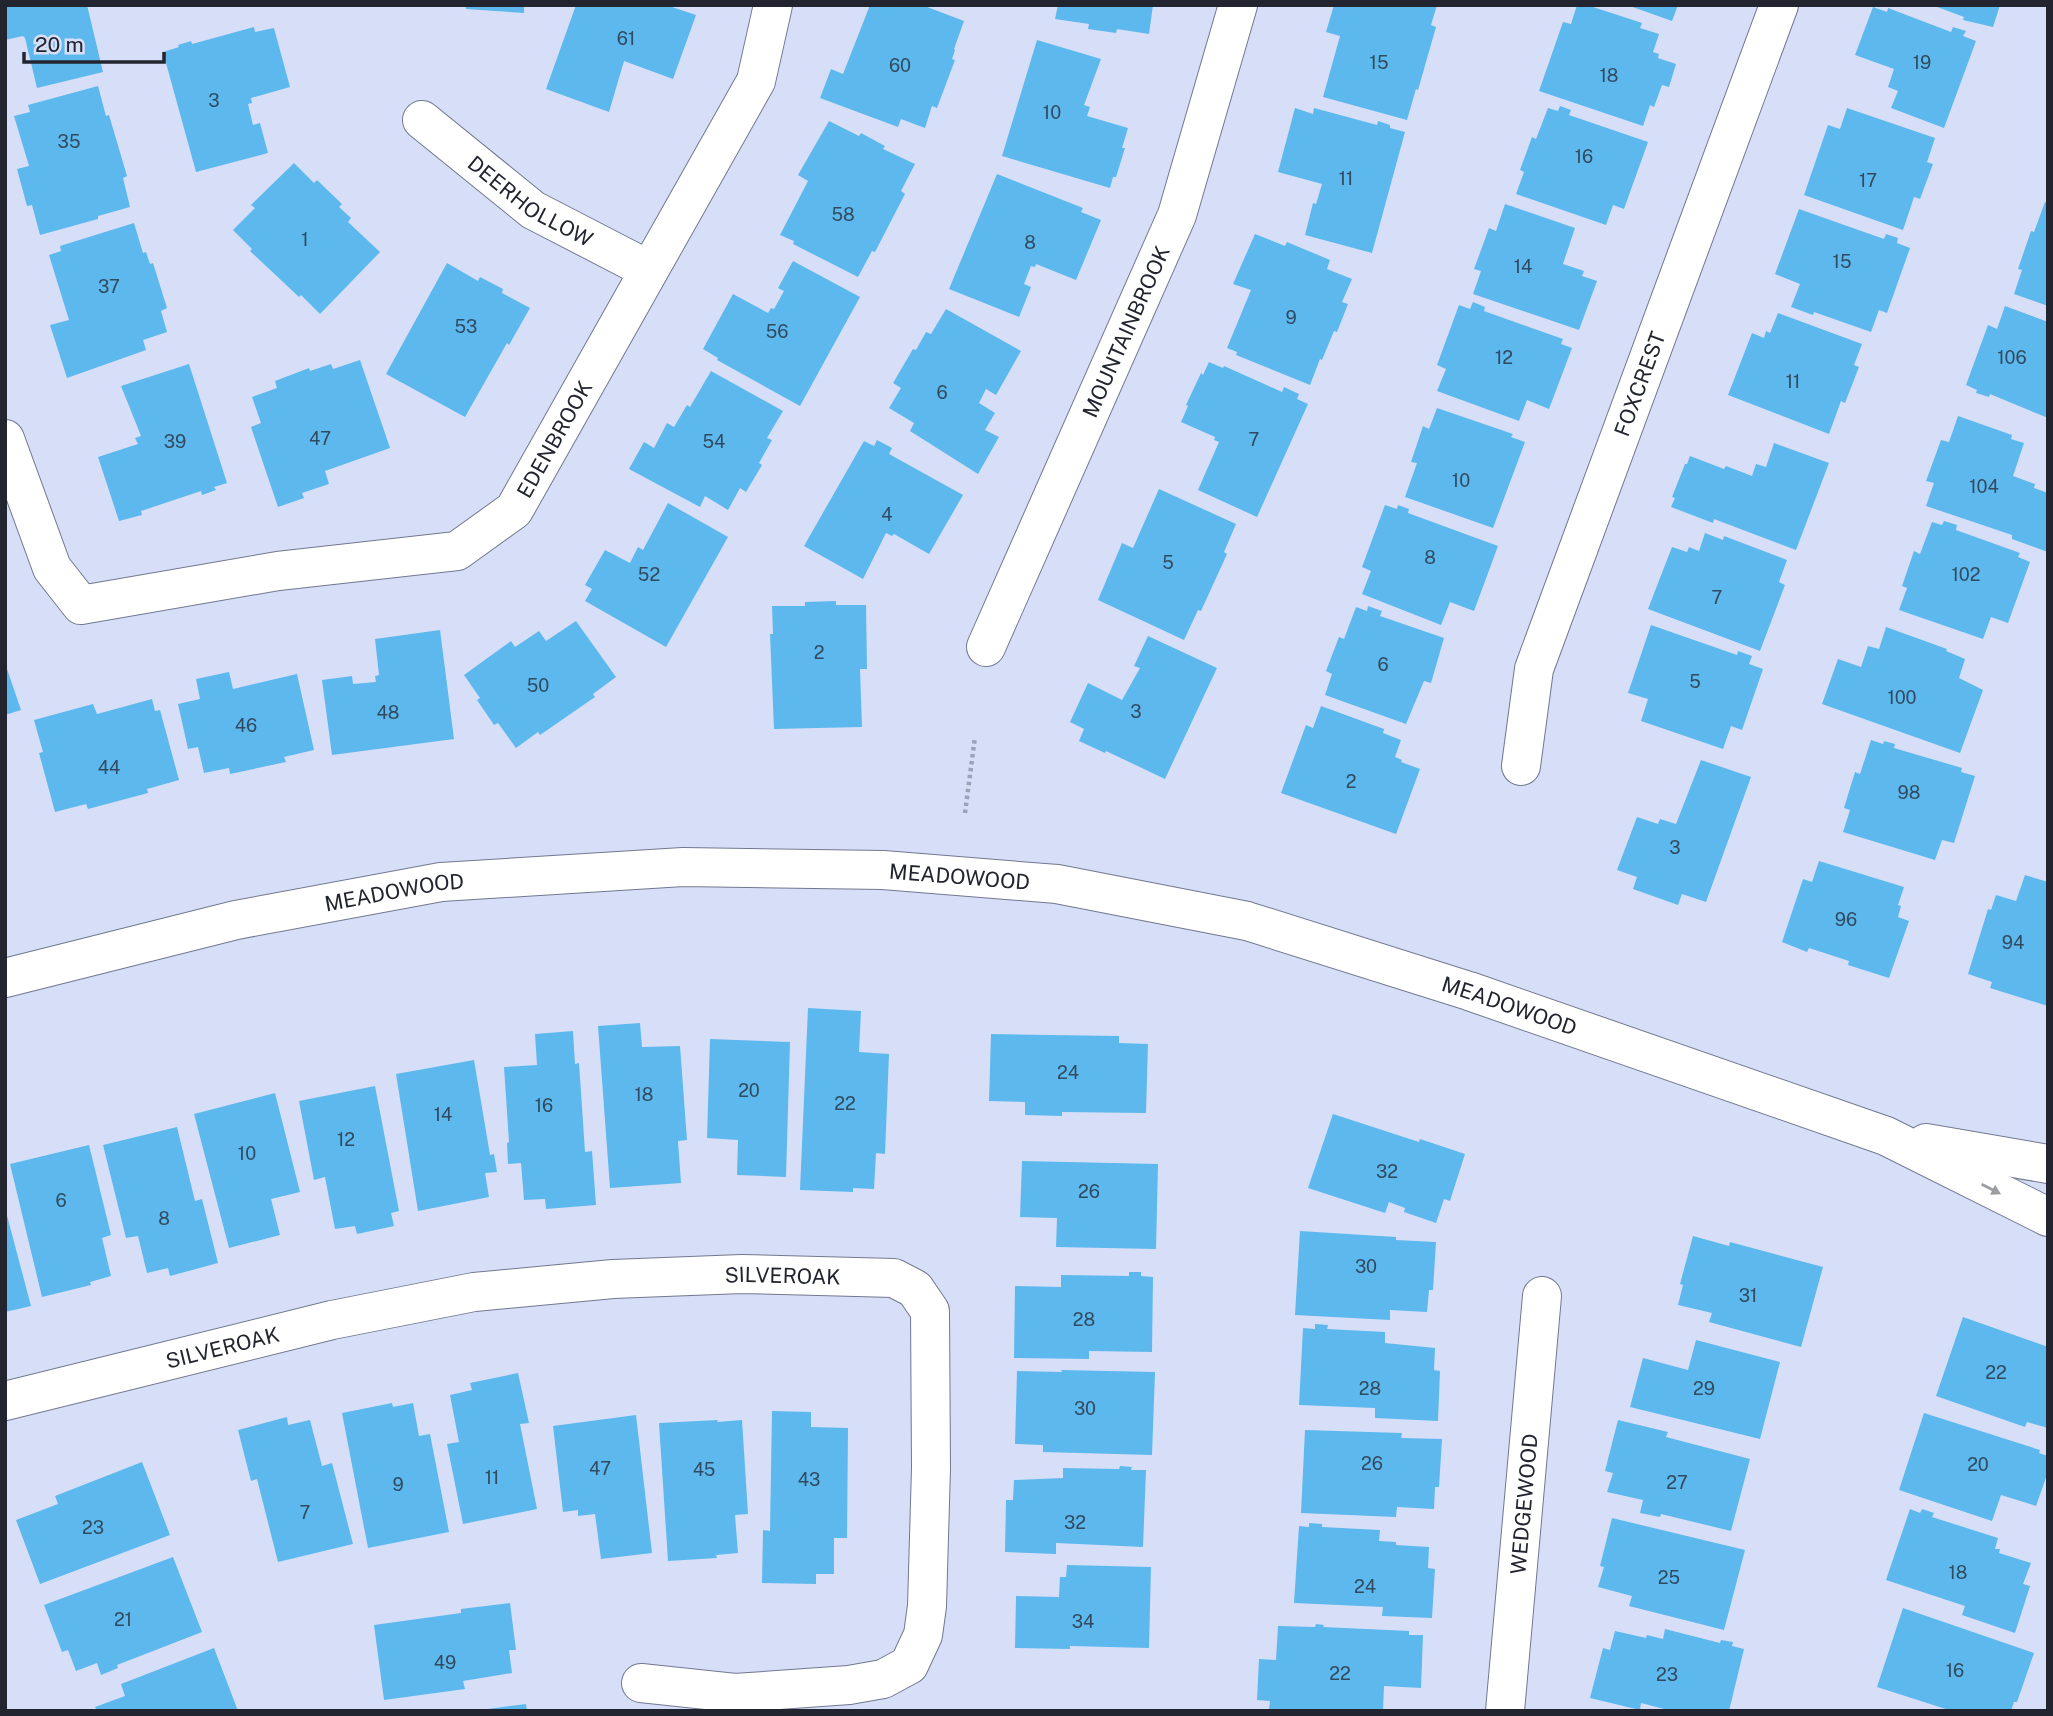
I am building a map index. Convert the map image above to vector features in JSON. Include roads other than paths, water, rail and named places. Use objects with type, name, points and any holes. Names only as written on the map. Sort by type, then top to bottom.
[{"type":"street","name":"EDENBROOK","points":[[5,439],[52,568],[81,605],[278,571],[457,551],[514,510],[756,81],[773,5]]},
{"type":"street","name":"MOUNTAINBROOK","points":[[986,648],[1178,215],[1238,5]]},
{"type":"street","name":"FOXCREST","points":[[1521,766],[1534,669],[1779,5]]},
{"type":"street","name":"DEERHOLLOW","points":[[422,120],[533,209],[649,270]]},
{"type":"street","name":"MEADOWOOD","points":[[5,978],[236,920],[441,883],[683,867],[883,870],[1057,884],[1247,921],[1469,991],[1886,1136],[2048,1217]]},
{"type":"street","name":"MEADOWOOD","points":[[1886,1136],[2048,1164]]},
{"type":"street","name":"SILVEROAK","points":[[5,1401],[332,1320],[474,1292],[613,1279],[742,1274],[894,1278],[915,1289],[930,1311],[932,1468],[927,1606],[923,1636],[908,1665],[883,1679],[849,1685],[735,1693],[641,1683]]},
{"type":"street","name":"WEDGEWOOD","points":[[1505,1711],[1542,1296]]}]
